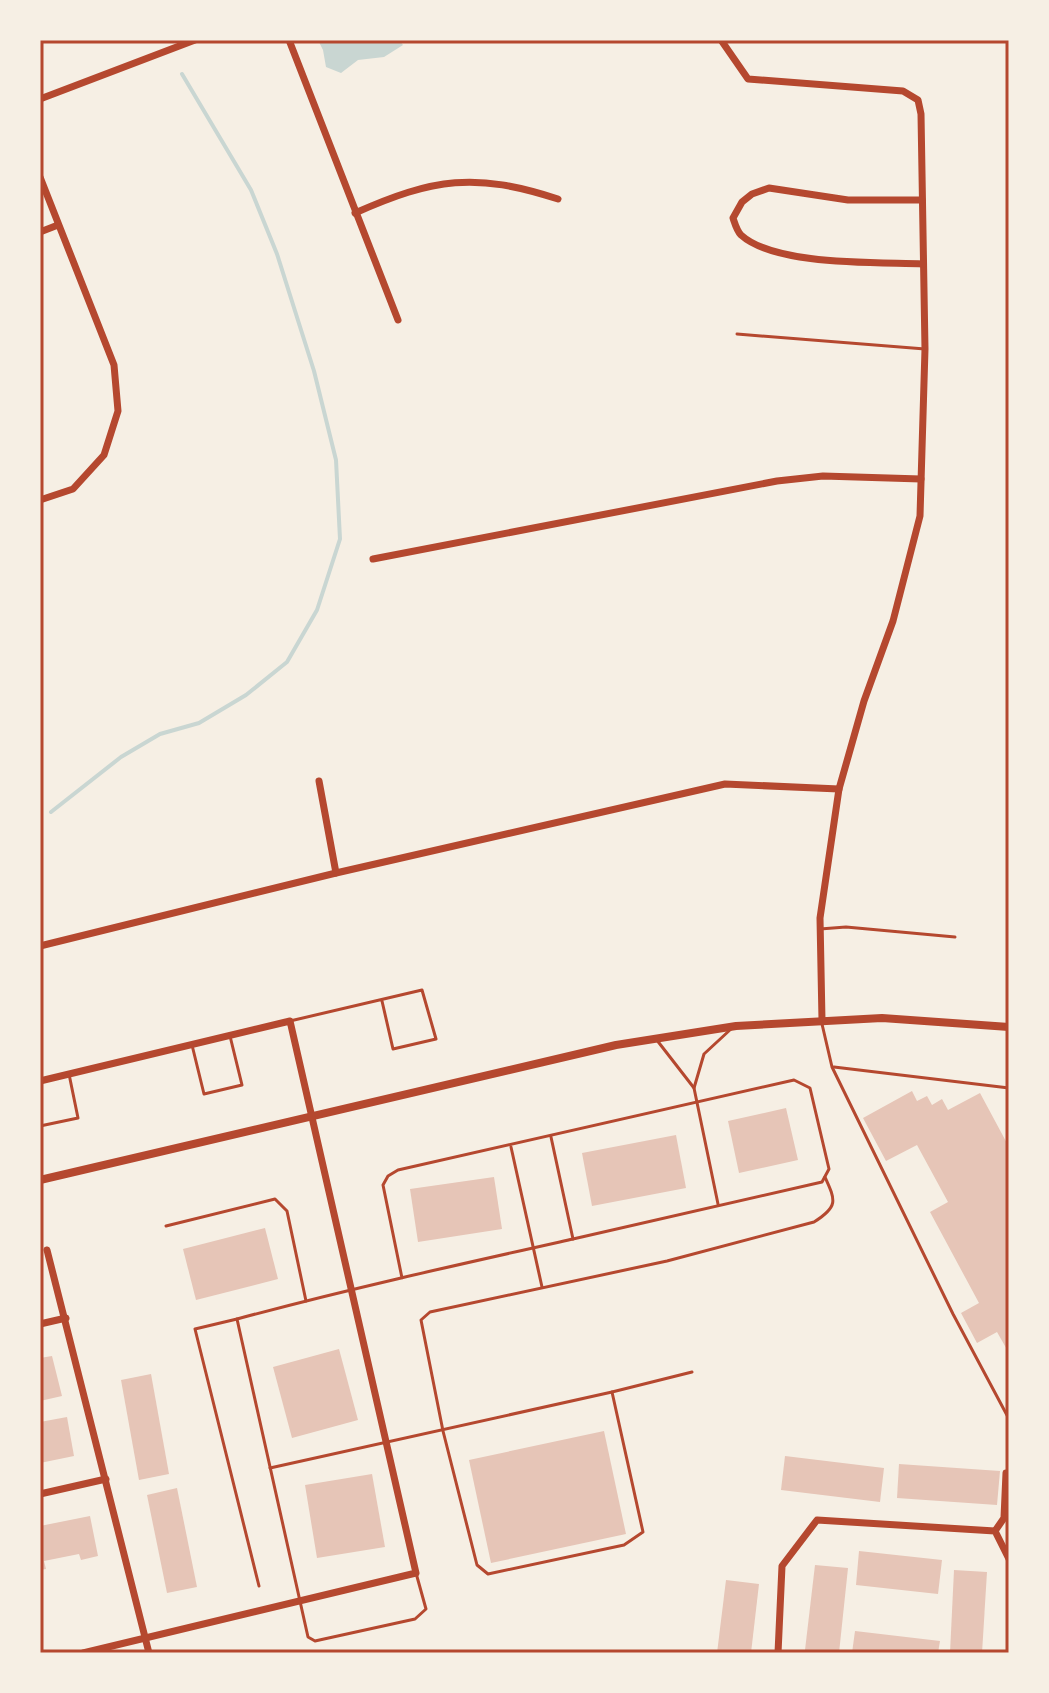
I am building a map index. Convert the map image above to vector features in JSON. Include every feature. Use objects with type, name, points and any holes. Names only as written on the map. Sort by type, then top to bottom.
[{"type":"street","points":[[40,99],[195,40]]},
{"type":"street","points":[[289,40],[398,320]]},
{"type":"street","points":[[721,40],[748,79],[903,91],[918,100],[921,114],[925,349],[920,516],[907,572],[839,789],[828,852],[820,929],[822,1020]]},
{"type":"street","points":[[40,177],[114,365],[118,411],[104,455],[73,489],[40,500]]},
{"type":"street","points":[[355,213],[389,198],[446,183],[488,181],[558,199]]},
{"type":"street","points":[[922,200],[848,200],[769,188],[752,194],[742,202],[733,218],[739,233],[758,245],[783,254],[923,264]]},
{"type":"street","points":[[40,232],[58,225]]},
{"type":"street","points":[[373,559],[777,481],[823,476],[921,479]]},
{"type":"street","points":[[319,781],[336,873]]},
{"type":"street","points":[[40,946],[336,873],[725,784],[839,789]]},
{"type":"street","points":[[40,1180],[616,1045],[736,1026],[882,1018],[1009,1027]]},
{"type":"street","points":[[40,1081],[290,1021],[416,1573],[83,1653]]},
{"type":"street","points":[[47,1250],[149,1653]]},
{"type":"street","points":[[40,1324],[66,1318]]},
{"type":"street","points":[[995,1531],[1004,1518],[1006,1473]]},
{"type":"street","points":[[40,1494],[106,1479]]},
{"type":"street","points":[[778,1653],[782,1566],[817,1520],[995,1531]]},
{"type":"street","points":[[995,1531],[1009,1559]]},
{"type":"lane","points":[[737,334],[925,349]]},
{"type":"lane","points":[[820,929],[846,927],[955,937]]},
{"type":"lane","points":[[290,1021],[422,990],[436,1039],[393,1049],[382,1001]]},
{"type":"lane","points":[[822,1020],[832,1067],[953,1314],[1009,1419]]},
{"type":"lane","points":[[719,1206],[694,1088],[704,1054],[736,1026]]},
{"type":"lane","points":[[192,1045],[204,1094],[242,1085],[230,1036]]},
{"type":"lane","points":[[656,1039],[694,1088]]},
{"type":"lane","points":[[832,1067],[1009,1088]]},
{"type":"lane","points":[[40,1126],[78,1118],[69,1074]]},
{"type":"lane","points":[[259,1586],[195,1329],[402,1278],[822,1182],[829,1169],[810,1088],[794,1080],[398,1170],[388,1176],[383,1185],[402,1278]]},
{"type":"lane","points":[[550,1137],[573,1239]]},
{"type":"lane","points":[[511,1146],[542,1287]]},
{"type":"lane","points":[[612,1392],[643,1532],[624,1545],[488,1574],[477,1565],[443,1431],[421,1320],[430,1312],[667,1261],[814,1222],[828,1214],[833,1205],[833,1195],[825,1177]]},
{"type":"lane","points":[[166,1226],[275,1199],[287,1211],[306,1301]]},
{"type":"lane","points":[[237,1319],[308,1637],[315,1641],[415,1619],[426,1609],[416,1573]]},
{"type":"lane","points":[[270,1468],[387,1444],[692,1372]]},
{"type":"lane","points":[[1001,1404],[1009,1401]]},
{"type":"shaded area","points":[[318,40],[399,40],[403,45],[384,57],[358,60],[341,73],[326,67]]},
{"type":"building","points":[[912,1091],[917,1101],[927,1096],[932,1105],[942,1099],[948,1110],[980,1093],[1009,1147],[1009,1353],[997,1332],[977,1343],[961,1313],[979,1303],[930,1212],[948,1202],[917,1145],[886,1161],[863,1118]]},
{"type":"building","points":[[786,1108],[798,1160],[739,1173],[728,1121]]},
{"type":"building","points":[[676,1135],[686,1188],[592,1206],[582,1153]]},
{"type":"building","points":[[494,1177],[502,1229],[418,1242],[410,1189]]},
{"type":"building","points":[[265,1228],[278,1279],[196,1300],[183,1249]]},
{"type":"building","points":[[339,1349],[358,1420],[292,1438],[273,1367]]},
{"type":"building","points":[[52,1356],[62,1396],[40,1401],[40,1358]]},
{"type":"building","points":[[151,1374],[169,1474],[139,1480],[121,1380]]},
{"type":"building","points":[[67,1417],[74,1456],[40,1463],[40,1422]]},
{"type":"building","points":[[604,1431],[626,1534],[491,1563],[469,1460]]},
{"type":"building","points":[[785,1456],[884,1468],[880,1502],[781,1490]]},
{"type":"building","points":[[899,1464],[1000,1471],[997,1505],[897,1498]]},
{"type":"building","points":[[372,1474],[385,1547],[317,1558],[305,1485]]},
{"type":"building","points":[[177,1488],[197,1587],[167,1593],[147,1495]]},
{"type":"building","points":[[90,1516],[98,1556],[81,1560],[79,1554],[44,1561],[46,1569],[40,1570],[40,1526]]},
{"type":"building","points":[[859,1551],[942,1560],[938,1594],[856,1585]]},
{"type":"building","points":[[815,1565],[848,1568],[839,1653],[805,1650]]},
{"type":"building","points":[[954,1570],[987,1572],[982,1653],[950,1653]]},
{"type":"building","points":[[726,1580],[759,1584],[751,1653],[717,1653]]},
{"type":"building","points":[[855,1631],[940,1641],[938,1653],[852,1653]]},
{"type":"waterway","points":[[51,812],[121,757],[160,734],[199,723],[246,695],[287,662],[317,610],[340,539],[336,460],[314,371],[277,254],[251,190],[182,74]]}]
